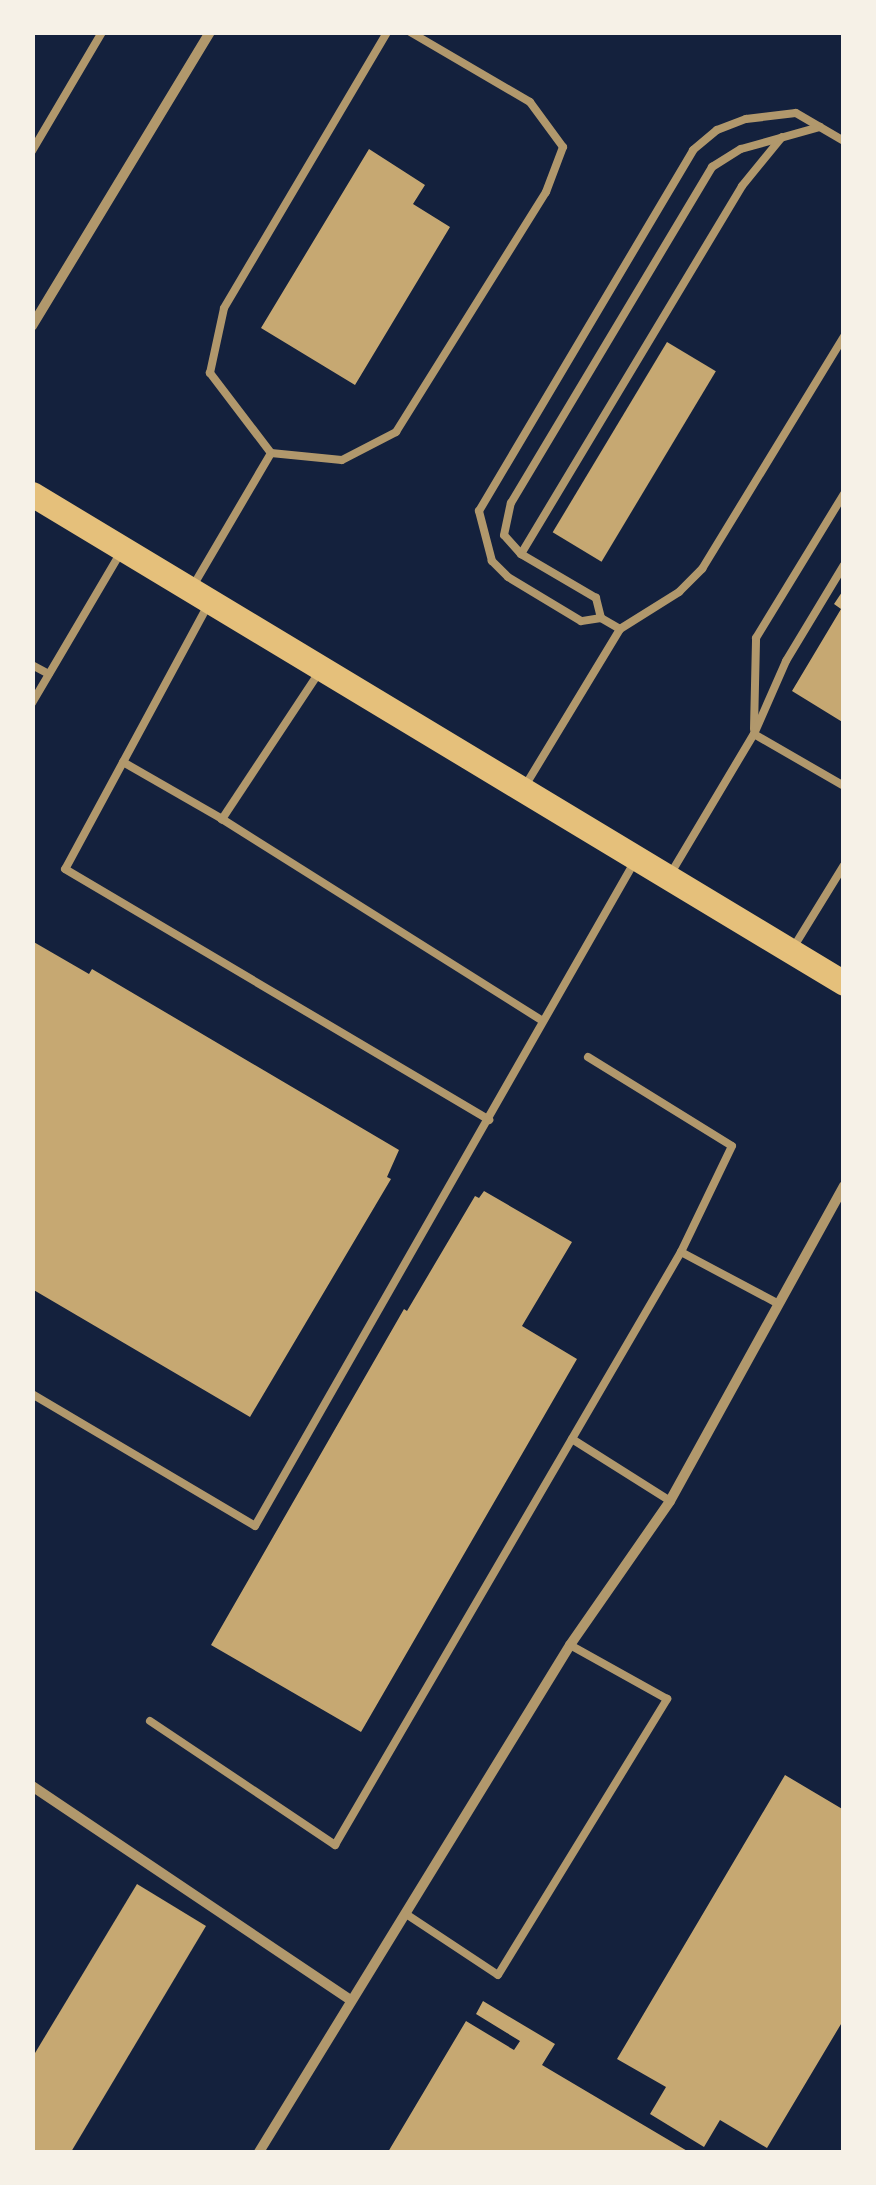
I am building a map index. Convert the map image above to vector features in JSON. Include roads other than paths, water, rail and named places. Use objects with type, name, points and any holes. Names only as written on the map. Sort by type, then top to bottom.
[{"type":"main road","points":[[32,494],[844,983]]},
{"type":"street","points":[[32,326],[210,32]]},
{"type":"street","points":[[259,2152],[570,1644],[670,1501],[844,1186]]},
{"type":"street","points":[[32,1786],[351,2000]]},
{"type":"lane","points":[[32,151],[102,32]]},
{"type":"lane","points":[[387,32],[224,308],[210,373],[271,454],[342,460],[396,432],[546,192],[563,147],[530,102],[410,32]]},
{"type":"lane","points":[[620,629],[601,618],[581,621],[508,578],[492,561],[479,512],[693,150],[717,130],[746,118],[796,113],[844,141]]},
{"type":"lane","points":[[601,618],[596,598],[521,554],[504,535],[511,503],[712,167],[741,149],[820,127]]},
{"type":"lane","points":[[521,554],[742,186],[782,138]]},
{"type":"lane","points":[[522,790],[620,629],[679,592],[702,569],[844,336]]},
{"type":"lane","points":[[271,454],[123,762],[65,869],[490,1120]]},
{"type":"lane","points":[[754,734],[756,638],[844,494]]},
{"type":"lane","points":[[32,703],[123,548]]},
{"type":"lane","points":[[668,876],[754,734],[786,660],[844,564]]},
{"type":"lane","points":[[32,665],[49,674]]},
{"type":"lane","points":[[222,819],[321,669]]},
{"type":"lane","points":[[754,734],[844,786]]},
{"type":"lane","points":[[123,762],[222,819],[541,1020]]},
{"type":"lane","points":[[32,1394],[255,1526],[490,1120],[541,1020],[638,857]]},
{"type":"lane","points":[[791,952],[844,866]]},
{"type":"lane","points":[[150,1721],[335,1845],[682,1252],[732,1146],[588,1057]]},
{"type":"lane","points":[[682,1252],[779,1304]]},
{"type":"lane","points":[[572,1439],[670,1501]]},
{"type":"lane","points":[[406,1914],[498,1975],[667,1699],[570,1644]]}]
